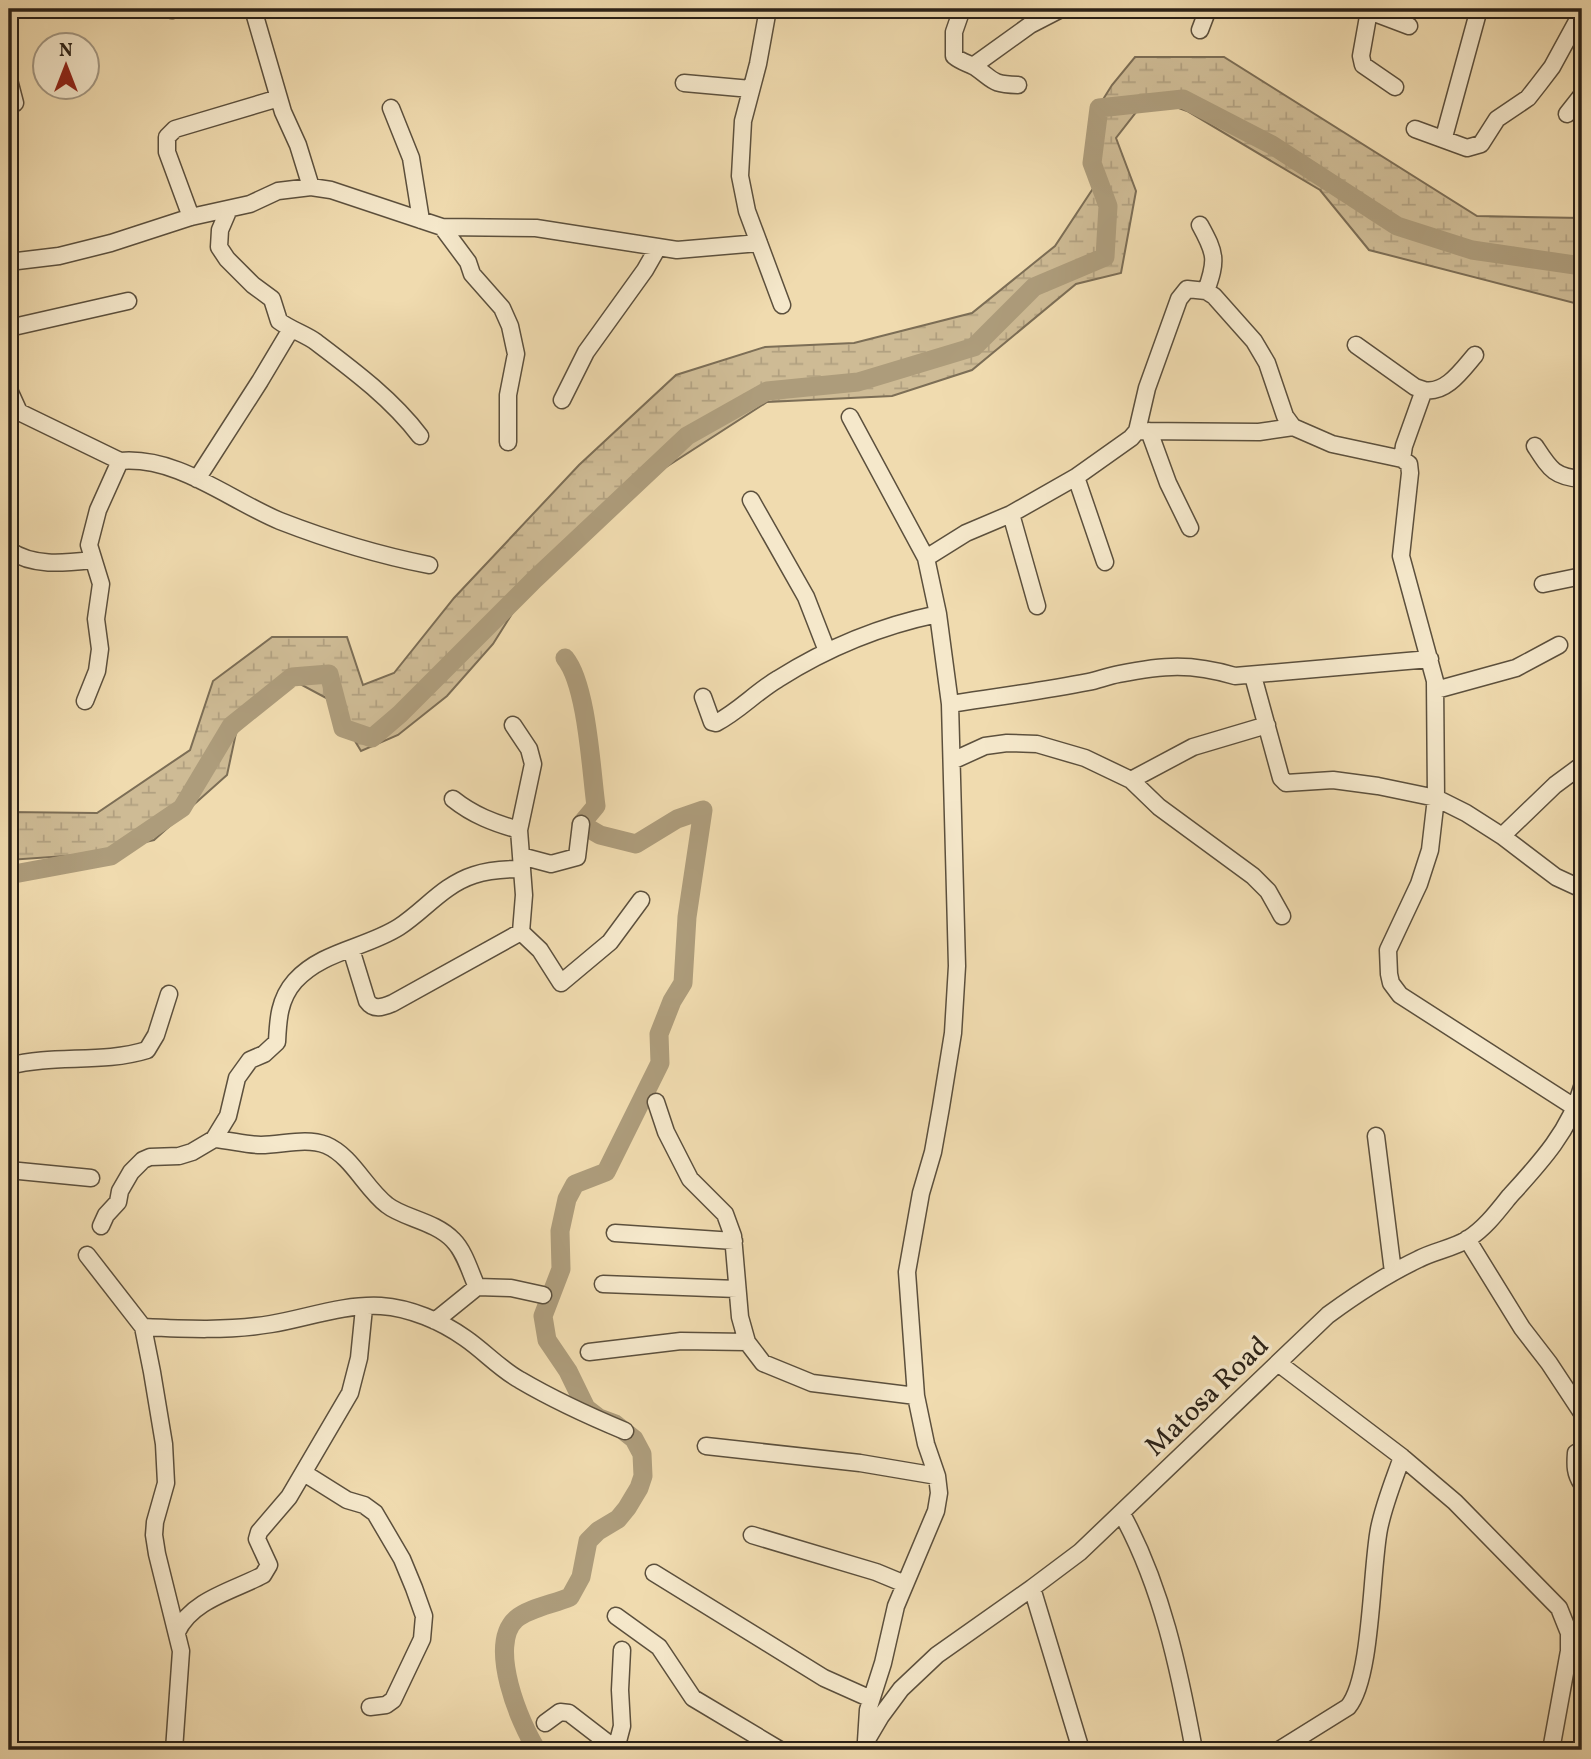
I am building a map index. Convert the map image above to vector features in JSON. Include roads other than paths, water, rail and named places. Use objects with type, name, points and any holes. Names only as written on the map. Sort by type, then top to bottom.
[{"type":"street","points":[[253,9],[279,98],[311,187]]},
{"type":"street","points":[[768,9],[758,64],[743,121],[740,176],[747,211],[782,305]]},
{"type":"street","points":[[962,9],[954,32],[954,56],[974,66],[997,84],[1018,85]]},
{"type":"street","points":[[974,66],[1030,24],[1061,9]]},
{"type":"street","points":[[1200,30],[1208,9]]},
{"type":"street","points":[[1444,137],[1479,9]]},
{"type":"street","points":[[1395,87],[1363,65],[1361,56],[1366,10],[1409,26]]},
{"type":"street","points":[[1415,129],[1444,137],[1467,148],[1481,144],[1497,119],[1528,98],[1539,84],[1552,67],[1582,12]]},
{"type":"street","points":[[9,80],[15,103]]},
{"type":"street","points":[[684,83],[751,89]]},
{"type":"street","points":[[1567,114],[1582,95]]},
{"type":"street","points":[[191,216],[167,152],[167,137],[175,129],[279,98]]},
{"type":"street","points":[[391,108],[411,158],[421,220]]},
{"type":"street","points":[[9,262],[59,256],[111,243],[191,216],[250,204],[278,191],[311,187],[331,190],[442,227],[536,228],[592,235],[657,249],[688,250],[759,243]]},
{"type":"street","points":[[229,209],[220,230],[219,247],[253,285],[272,299],[279,321],[316,342],[366,380],[420,436]]},
{"type":"street","points":[[1200,225],[1210,243],[1215,262],[1206,291]]},
{"type":"street","points":[[442,227],[468,262],[472,274],[502,308],[510,326],[516,354],[508,395],[508,442]]},
{"type":"street","points":[[562,400],[586,352],[657,249]]},
{"type":"street","points":[[1190,528],[1143,431],[1147,388],[1179,299],[1187,289],[1206,291],[1214,296],[1254,341],[1266,363],[1285,416],[1293,427],[1332,444],[1402,459],[1409,464],[1401,556],[1436,690],[1436,798],[1430,850],[1419,884],[1388,950],[1391,983],[1400,995],[1579,1110]]},
{"type":"street","points":[[9,328],[128,300]]},
{"type":"street","points":[[197,479],[290,329]]},
{"type":"street","points":[[1356,345],[1415,387],[1430,391],[1451,382],[1475,355]]},
{"type":"street","points":[[9,390],[19,412],[120,461],[135,460],[173,469],[277,520],[331,541],[429,565]]},
{"type":"street","points":[[1402,459],[1424,390]]},
{"type":"street","points":[[850,417],[926,558],[938,614],[950,704],[957,966],[956,996],[941,1107],[933,1152],[921,1193],[907,1272],[916,1396],[939,1493],[936,1511],[896,1606],[883,1663],[868,1710],[865,1746]]},
{"type":"street","points":[[926,558],[966,533],[1011,514],[1076,477],[1143,431],[1259,432],[1293,427]]},
{"type":"street","points":[[1535,446],[1550,469],[1565,478],[1582,479]]},
{"type":"street","points":[[85,701],[97,671],[100,649],[96,619],[101,584],[89,545],[98,510],[120,461]]},
{"type":"street","points":[[1076,477],[1105,562]]},
{"type":"street","points":[[751,500],[807,597],[827,651]]},
{"type":"street","points":[[1011,514],[1037,606]]},
{"type":"street","points":[[9,550],[30,559],[58,564],[93,560]]},
{"type":"street","points":[[1543,583],[1582,576]]},
{"type":"street","points":[[702,696],[712,722],[716,723],[777,679],[827,651],[873,631],[938,614]]},
{"type":"street","points":[[1436,690],[1516,668],[1559,645]]},
{"type":"street","points":[[950,704],[1091,682],[1155,667],[1187,666],[1208,668],[1235,676],[1253,676],[1430,659]]},
{"type":"street","points":[[1253,676],[1281,778],[1286,783],[1333,780],[1436,798],[1502,836],[1556,877],[1582,889]]},
{"type":"street","points":[[513,725],[529,749],[533,764],[519,830],[524,895],[521,932]]},
{"type":"street","points":[[1131,780],[1193,747],[1267,725]]},
{"type":"street","points":[[952,761],[985,746],[1007,743],[1037,744],[1085,758],[1131,780],[1158,807],[1253,876],[1268,891],[1282,916]]},
{"type":"street","points":[[1502,836],[1555,785],[1582,765]]},
{"type":"street","points":[[453,799],[465,809],[490,822],[519,830]]},
{"type":"street","points":[[101,1226],[106,1215],[118,1202],[120,1191],[131,1172],[143,1160],[150,1157],[179,1156],[214,1139],[228,1116],[237,1078],[250,1060],[264,1054],[277,1042],[280,1008],[295,981],[334,955],[370,943],[399,927],[458,881],[522,862],[551,864],[577,857],[581,824]]},
{"type":"street","points":[[521,932],[540,950],[561,983],[610,942],[641,900]]},
{"type":"street","points":[[351,949],[366,1002],[376,1008],[393,1003],[521,932]]},
{"type":"street","points":[[9,1066],[40,1060],[125,1057],[147,1050],[156,1035],[169,994]]},
{"type":"street","name":"Matosa Road","points":[[865,1746],[881,1716],[901,1689],[937,1655],[1080,1552],[1328,1315],[1374,1281],[1467,1239],[1490,1221],[1579,1110],[1582,1087]]},
{"type":"street","points":[[656,1102],[666,1132],[690,1179],[725,1214],[734,1241],[740,1317],[747,1342],[763,1363],[812,1383],[916,1396]]},
{"type":"street","points":[[1376,1136],[1393,1272]]},
{"type":"street","points":[[214,1139],[242,1144],[281,1145],[300,1141],[326,1145],[341,1155],[388,1207],[419,1219],[451,1237],[460,1248],[477,1287]]},
{"type":"street","points":[[9,1170],[91,1178]]},
{"type":"street","points":[[615,1233],[734,1241]]},
{"type":"street","points":[[1467,1239],[1522,1328],[1582,1413]]},
{"type":"street","points":[[87,1255],[143,1327],[164,1444],[166,1483],[154,1535],[181,1651],[174,1750]]},
{"type":"street","points":[[603,1284],[737,1289]]},
{"type":"street","points":[[435,1321],[477,1287],[511,1288],[543,1296]]},
{"type":"street","points":[[143,1327],[249,1328],[325,1311],[379,1306],[391,1308],[435,1321],[464,1337],[517,1379],[577,1411],[625,1431]]},
{"type":"street","points":[[177,1632],[188,1614],[204,1603],[268,1570],[269,1566],[257,1539],[304,1473],[354,1382],[364,1308]]},
{"type":"street","points":[[589,1352],[681,1341],[747,1342]]},
{"type":"street","points":[[1278,1363],[1402,1457],[1455,1502],[1559,1608],[1569,1633],[1569,1651],[1551,1750]]},
{"type":"street","points":[[706,1446],[860,1463],[937,1476]]},
{"type":"street","points":[[1582,1450],[1576,1453],[1575,1465],[1577,1477],[1582,1483]]},
{"type":"street","points":[[1279,1750],[1348,1707],[1355,1699],[1367,1637],[1379,1529],[1402,1457]]},
{"type":"street","points":[[304,1473],[347,1500],[364,1505],[375,1513],[402,1559],[424,1616],[422,1639],[393,1700],[386,1705],[370,1707]]},
{"type":"street","points":[[1122,1514],[1139,1544],[1157,1592],[1194,1750]]},
{"type":"street","points":[[752,1535],[876,1572],[905,1584]]},
{"type":"street","points":[[654,1573],[824,1678],[872,1699]]},
{"type":"street","points":[[1032,1588],[1081,1750]]},
{"type":"street","points":[[616,1616],[659,1647],[693,1698],[780,1750]]},
{"type":"street","points":[[545,1723],[560,1712],[569,1713],[617,1750],[622,1726],[622,1650]]},
{"type":"waterway","points":[[9,872],[14,874],[111,856],[182,808],[231,726],[292,677],[329,674],[343,728],[372,738],[687,436],[767,391],[858,382],[974,347],[1034,287],[1105,257],[1108,206],[1092,163],[1099,108],[1183,99],[1272,145],[1397,226],[1472,250],[1582,266]]},
{"type":"waterway","points":[[537,1750],[522,1722],[509,1684],[505,1665],[508,1631],[521,1615],[570,1597],[581,1577],[588,1541],[598,1531],[618,1519],[639,1488],[643,1476],[642,1454],[634,1439],[615,1424],[599,1418],[586,1408],[568,1371],[547,1340],[543,1316],[561,1269],[560,1231],[567,1199],[575,1184],[606,1172],[660,1063],[659,1034],[672,1001],[683,983],[687,917],[703,810],[677,819],[636,844],[600,835],[581,824],[596,806],[583,707],[578,687],[565,658]]}]
